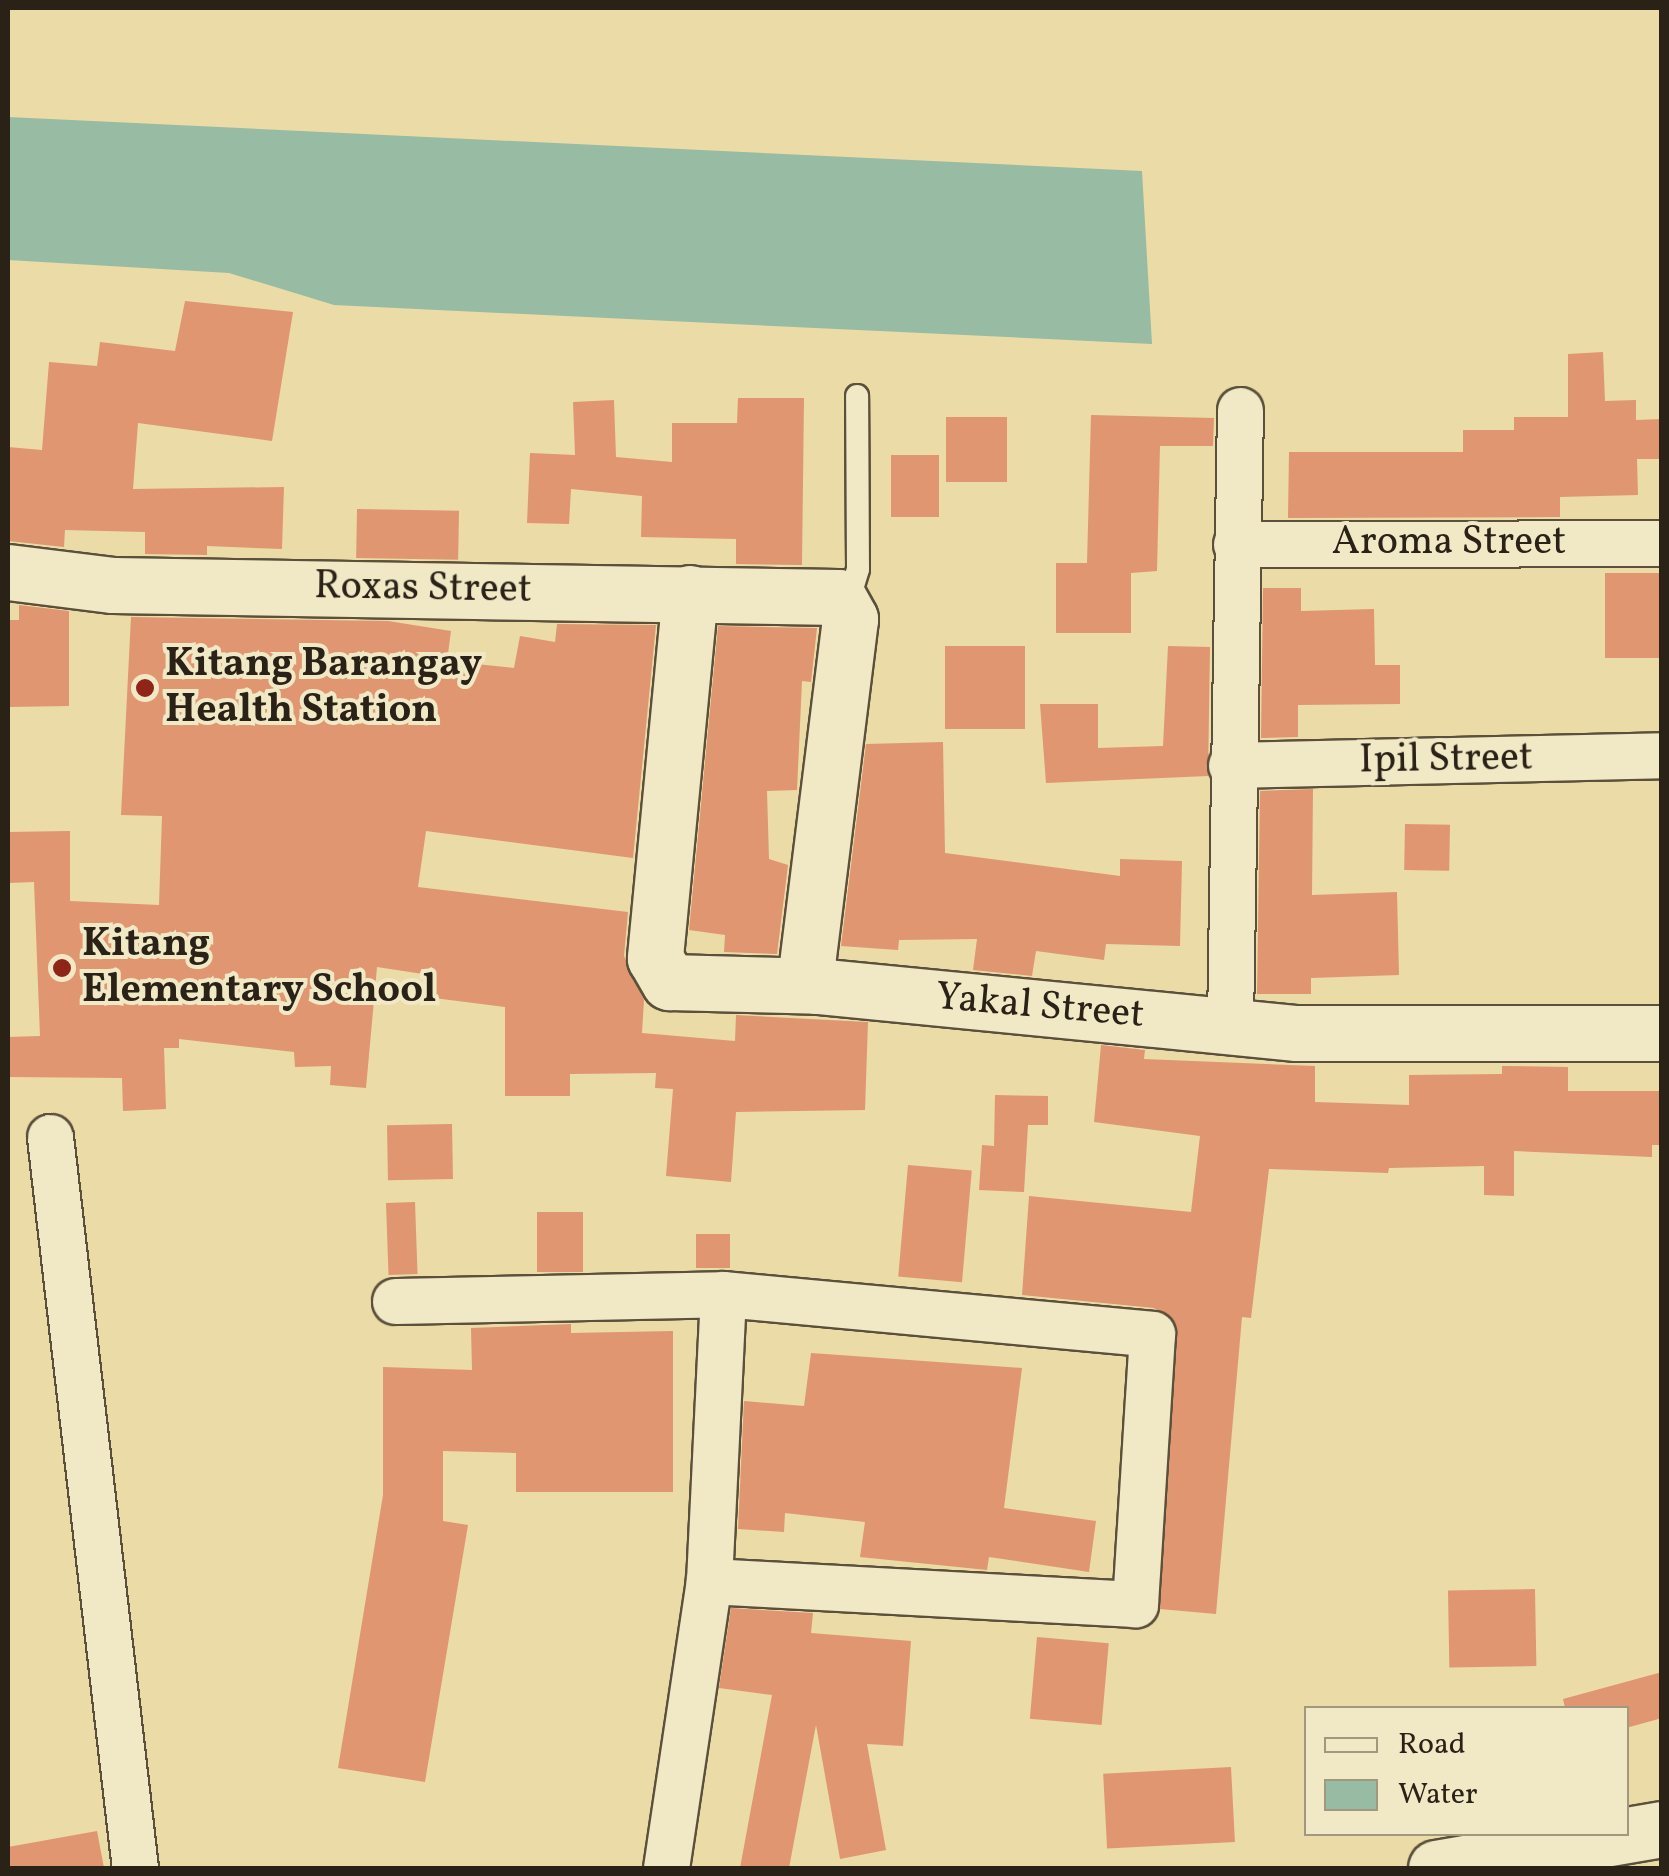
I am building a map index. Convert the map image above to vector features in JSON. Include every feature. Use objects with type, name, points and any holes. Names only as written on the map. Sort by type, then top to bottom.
[{"type":"street","points":[[1230,1023],[1240,410]]},
{"type":"street","name":"Aroma Street","points":[[1236,544],[1662,543]]},
{"type":"street","name":"Roxas Street","points":[[8,572],[113,584],[690,593],[843,601]]},
{"type":"street","name":"Yakal Street","points":[[690,593],[656,968],[679,984],[817,986],[1230,1023],[1297,1033],[1662,1033]]},
{"type":"street","points":[[817,986],[807,965],[843,601]]},
{"type":"street","name":"Ipil Street","points":[[1232,765],[1662,755]]},
{"type":"street","points":[[50,1137],[135,1868]]},
{"type":"street","points":[[666,1868],[710,1582],[722,1294]]},
{"type":"street","points":[[395,1300],[722,1294],[1152,1334],[1135,1604],[710,1582]]},
{"type":"street","points":[[1629,1835],[1662,1829]]},
{"type":"street","points":[[1436,1868],[1621,1836]]},
{"type":"lane","points":[[843,601],[858,569],[857,396]]},
{"type":"water","points":[[8,117],[1142,171],[1152,344],[334,305],[229,273],[8,260]]},
{"type":"building","points":[[185,301],[293,312],[272,441],[138,423],[133,489],[284,487],[282,549],[207,546],[207,555],[145,554],[145,532],[65,530],[64,547],[8,541],[8,447],[42,450],[49,362],[97,366],[100,342],[175,351]]},
{"type":"building","points":[[1603,352],[1605,401],[1636,400],[1636,420],[1662,419],[1662,459],[1637,459],[1638,495],[1560,497],[1560,517],[1288,518],[1289,452],[1463,452],[1463,430],[1514,430],[1514,417],[1568,417],[1568,354]]},
{"type":"building","points":[[738,398],[804,398],[802,565],[736,564],[736,539],[641,537],[642,496],[571,489],[569,524],[527,523],[530,453],[575,455],[573,402],[614,400],[616,457],[672,462],[672,423],[737,423]]},
{"type":"building","points":[[1091,415],[1214,418],[1213,446],[1160,446],[1157,571],[1131,573],[1131,633],[1056,633],[1056,563],[1087,563]]},
{"type":"building","points":[[946,417],[1007,417],[1007,482],[946,482]]},
{"type":"building","points":[[891,455],[939,455],[939,517],[891,517]]},
{"type":"building","points":[[357,509],[459,511],[458,560],[356,558]]},
{"type":"building","points":[[1605,573],[1662,573],[1662,658],[1605,658]]},
{"type":"building","points":[[1263,588],[1301,588],[1301,611],[1374,609],[1375,665],[1400,665],[1400,704],[1298,705],[1298,737],[1261,738]]},
{"type":"building","points":[[19,605],[69,611],[69,706],[8,707],[8,620],[19,620]]},
{"type":"building","points":[[131,617],[388,621],[451,631],[447,661],[514,668],[520,636],[555,642],[557,624],[656,625],[633,858],[426,831],[418,887],[628,912],[624,956],[644,1000],[642,1033],[735,1041],[736,1015],[868,1022],[865,1110],[736,1112],[731,1182],[666,1176],[673,1089],[655,1088],[656,1073],[570,1074],[570,1096],[505,1096],[505,1007],[434,998],[436,976],[377,967],[366,1088],[330,1085],[331,1066],[295,1067],[294,1052],[179,1039],[179,1048],[164,1048],[166,1109],[123,1111],[122,1078],[8,1077],[8,1037],[40,1036],[34,882],[8,883],[8,832],[70,831],[70,901],[159,905],[162,816],[121,815]]},
{"type":"building","points":[[718,626],[817,628],[811,682],[802,681],[797,790],[767,791],[769,859],[788,865],[777,954],[724,952],[725,935],[689,930]]},
{"type":"building","points":[[945,646],[1025,646],[1025,729],[945,729]]},
{"type":"building","points":[[1168,646],[1210,647],[1208,776],[1046,783],[1040,704],[1098,704],[1098,748],[1163,746]]},
{"type":"building","points":[[943,742],[945,853],[1120,876],[1120,859],[1182,861],[1180,946],[1106,944],[1104,960],[1036,951],[1032,976],[973,970],[977,939],[899,940],[898,950],[841,946],[866,744]]},
{"type":"building","points":[[1313,789],[1312,895],[1397,892],[1399,975],[1311,978],[1311,994],[1257,994],[1260,791]]},
{"type":"building","points":[[1405,824],[1450,825],[1449,871],[1404,870]]},
{"type":"building","points":[[1101,1045],[1145,1050],[1144,1059],[1315,1066],[1315,1102],[1409,1105],[1409,1075],[1502,1074],[1502,1066],[1568,1067],[1568,1091],[1662,1091],[1662,1145],[1652,1145],[1652,1157],[1514,1151],[1514,1196],[1484,1195],[1484,1166],[1389,1168],[1388,1173],[1269,1169],[1251,1318],[1242,1317],[1216,1614],[1160,1609],[1175,1322],[1154,1308],[1022,1295],[1029,1196],[1191,1212],[1200,1136],[1094,1122]]},
{"type":"building","points":[[995,1095],[1048,1096],[1048,1125],[1028,1125],[1024,1192],[979,1190],[982,1145],[994,1146]]},
{"type":"building","points":[[452,1124],[453,1179],[388,1180],[387,1125]]},
{"type":"building","points":[[908,1165],[972,1171],[962,1282],[898,1277]]},
{"type":"building","points":[[415,1202],[418,1274],[389,1275],[386,1203]]},
{"type":"building","points":[[537,1212],[583,1212],[583,1272],[537,1272]]},
{"type":"building","points":[[696,1234],[730,1234],[730,1268],[696,1268]]},
{"type":"building","points":[[571,1324],[571,1333],[673,1331],[673,1492],[516,1492],[516,1453],[443,1451],[443,1521],[468,1525],[425,1782],[338,1768],[383,1495],[383,1367],[472,1370],[471,1328]]},
{"type":"building","points":[[811,1353],[1022,1368],[1004,1508],[1096,1521],[1089,1572],[989,1557],[987,1570],[860,1557],[865,1522],[785,1513],[784,1532],[738,1529],[744,1401],[804,1406]]},
{"type":"building","points":[[1535,1589],[1536,1666],[1449,1668],[1448,1591]]},
{"type":"building","points":[[731,1608],[813,1613],[811,1633],[911,1641],[903,1746],[867,1744],[886,1850],[840,1859],[816,1725],[789,1868],[740,1868],[772,1695],[719,1688]]},
{"type":"building","points":[[1037,1637],[1109,1643],[1102,1725],[1030,1719]]},
{"type":"building","points":[[1662,1672],[1662,1718],[1629,1727],[1629,1706],[1565,1706],[1563,1699]]},
{"type":"building","points":[[1231,1767],[1235,1842],[1107,1849],[1103,1774]]},
{"type":"building","points":[[97,1831],[104,1868],[8,1868],[8,1847]]},
{"type":"place","name":"Kitang Barangay Health Station","points":[[145,688]]},
{"type":"place","name":"Kitang Elementary School","points":[[62,968]]}]
